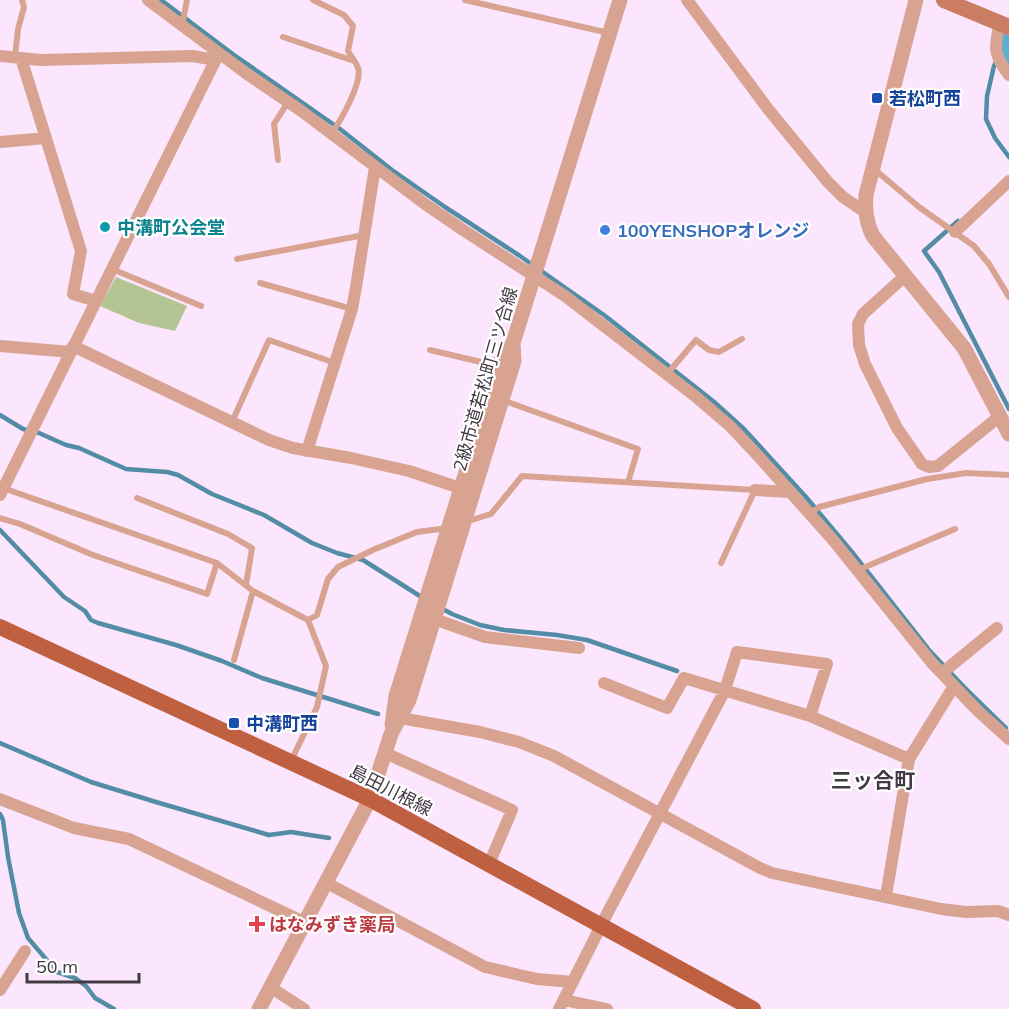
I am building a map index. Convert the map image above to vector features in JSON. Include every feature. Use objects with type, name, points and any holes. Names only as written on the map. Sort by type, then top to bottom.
[{"type":"main road","points":[[944,0],[1005,25]]},
{"type":"main road","name":"島田川根線","points":[[0,627],[370,800],[753,1009]]},
{"type":"street","points":[[148,0],[182,25],[217,56],[288,102],[424,204],[565,296],[667,374],[730,426],[810,514],[942,673],[978,711],[1009,739]]},
{"type":"street","name":"2級市道若松町三ツ合線","points":[[259,1009],[370,800],[391,734],[409,700],[464,522],[467,491],[496,398],[514,361],[513,343],[620,0]]},
{"type":"street","points":[[687,0],[768,109],[827,181],[843,197],[865,212]]},
{"type":"street","points":[[916,0],[866,195],[867,224],[873,236],[964,348],[1009,434]]},
{"type":"street","points":[[1005,25],[995,42],[996,55],[1009,75]]},
{"type":"street","points":[[0,56],[41,60],[217,56]]},
{"type":"street","points":[[2,491],[217,56]]},
{"type":"street","points":[[18,58],[81,251],[73,294],[96,301]]},
{"type":"street","points":[[0,142],[46,138]]},
{"type":"street","points":[[307,451],[351,309],[375,167]]},
{"type":"street","points":[[955,232],[1009,182]]},
{"type":"street","points":[[905,276],[863,314],[858,324],[859,345],[897,428],[921,464],[929,467],[938,466],[1000,417]]},
{"type":"street","points":[[496,398],[499,366],[513,343]]},
{"type":"street","points":[[0,346],[72,349],[269,440],[293,448],[409,471],[467,491],[448,528],[396,696],[391,734]]},
{"type":"street","points":[[755,490],[791,492]]},
{"type":"street","points":[[434,619],[485,637],[579,648]]},
{"type":"street","points":[[942,673],[997,628]]},
{"type":"street","points":[[606,1009],[561,1005],[725,690],[737,652],[827,664],[810,716]]},
{"type":"street","points":[[604,683],[667,708],[684,678],[810,716],[909,759]]},
{"type":"street","points":[[886,896],[909,759],[954,686]]},
{"type":"street","points":[[400,718],[480,732],[519,742],[554,756],[772,873],[941,909],[966,912],[998,911],[1009,915]]},
{"type":"street","points":[[385,753],[512,810],[489,864]]},
{"type":"street","points":[[0,799],[74,828],[129,838],[304,922]]},
{"type":"street","points":[[325,882],[485,967],[537,979],[573,982]]},
{"type":"street","points":[[0,990],[25,951]]},
{"type":"street","points":[[270,987],[304,1009]]},
{"type":"lane","points":[[18,58],[18,29],[23,3],[28,0]]},
{"type":"lane","points":[[182,25],[187,0]]},
{"type":"lane","points":[[314,0],[344,15],[353,26],[348,51],[359,69],[358,79],[341,121],[332,134]]},
{"type":"lane","points":[[465,0],[610,33]]},
{"type":"lane","points":[[283,37],[354,62]]},
{"type":"lane","points":[[278,160],[274,124],[288,102]]},
{"type":"lane","points":[[873,167],[919,207],[974,246],[989,264],[1009,297]]},
{"type":"lane","points":[[237,259],[364,234]]},
{"type":"lane","points":[[112,269],[201,306]]},
{"type":"lane","points":[[260,283],[351,309]]},
{"type":"lane","points":[[667,374],[696,340],[709,350],[719,352],[742,339]]},
{"type":"lane","points":[[232,422],[269,340],[335,363]]},
{"type":"lane","points":[[430,350],[499,366]]},
{"type":"lane","points":[[496,398],[638,449],[628,482]]},
{"type":"lane","points":[[810,514],[819,507],[927,479],[966,472],[1009,475]]},
{"type":"lane","points":[[464,522],[491,514],[522,476],[755,490],[721,563]]},
{"type":"lane","points":[[2,491],[217,563],[254,591],[308,620],[326,666],[317,707],[290,762]]},
{"type":"lane","points":[[137,498],[228,534],[252,548],[246,585]]},
{"type":"lane","points":[[0,518],[20,524],[93,555],[207,594],[217,563]]},
{"type":"lane","points":[[308,620],[317,615],[328,579],[338,567],[417,532],[448,528]]},
{"type":"lane","points":[[858,570],[955,529]]},
{"type":"lane","points":[[234,660],[254,591]]},
{"type":"green space","points":[[116,277],[187,306],[175,331],[139,323],[100,306]]},
{"type":"waterway","points":[[161,0],[234,55],[340,129],[392,170],[604,315],[713,401],[744,429],[806,497],[929,650],[1006,728]]},
{"type":"waterway","points":[[1005,44],[994,66],[987,96],[986,119],[995,138],[1009,157]]},
{"type":"waterway","points":[[1005,44],[1009,61]]},
{"type":"waterway","points":[[958,221],[924,251],[939,272],[1009,409]]},
{"type":"waterway","points":[[0,415],[23,429],[79,448],[126,469],[178,475],[212,494],[264,515],[312,543],[363,560],[423,598]]},
{"type":"waterway","points":[[0,530],[64,597],[85,611],[91,620],[176,645],[262,678],[378,714]]},
{"type":"waterway","points":[[441,608],[480,625],[587,640],[677,671]]},
{"type":"waterway","points":[[0,743],[91,782],[269,835],[291,832],[329,838]]},
{"type":"waterway","points":[[0,814],[3,820],[19,913],[28,938],[57,972],[75,978],[86,986],[95,998],[114,1009]]},
{"type":"place","name":"若松町西","points":[[877,98]]},
{"type":"place","name":"中溝町公会堂","points":[[105,227]]},
{"type":"place","name":"100YENSHOPオレンジ","points":[[605,230]]},
{"type":"place","name":"中溝町西","points":[[234,723]]},
{"type":"place","name":"はなみずき薬局","points":[[257,924]]},
{"type":"district","name":"三ッ合町","points":[[873,780]]}]
